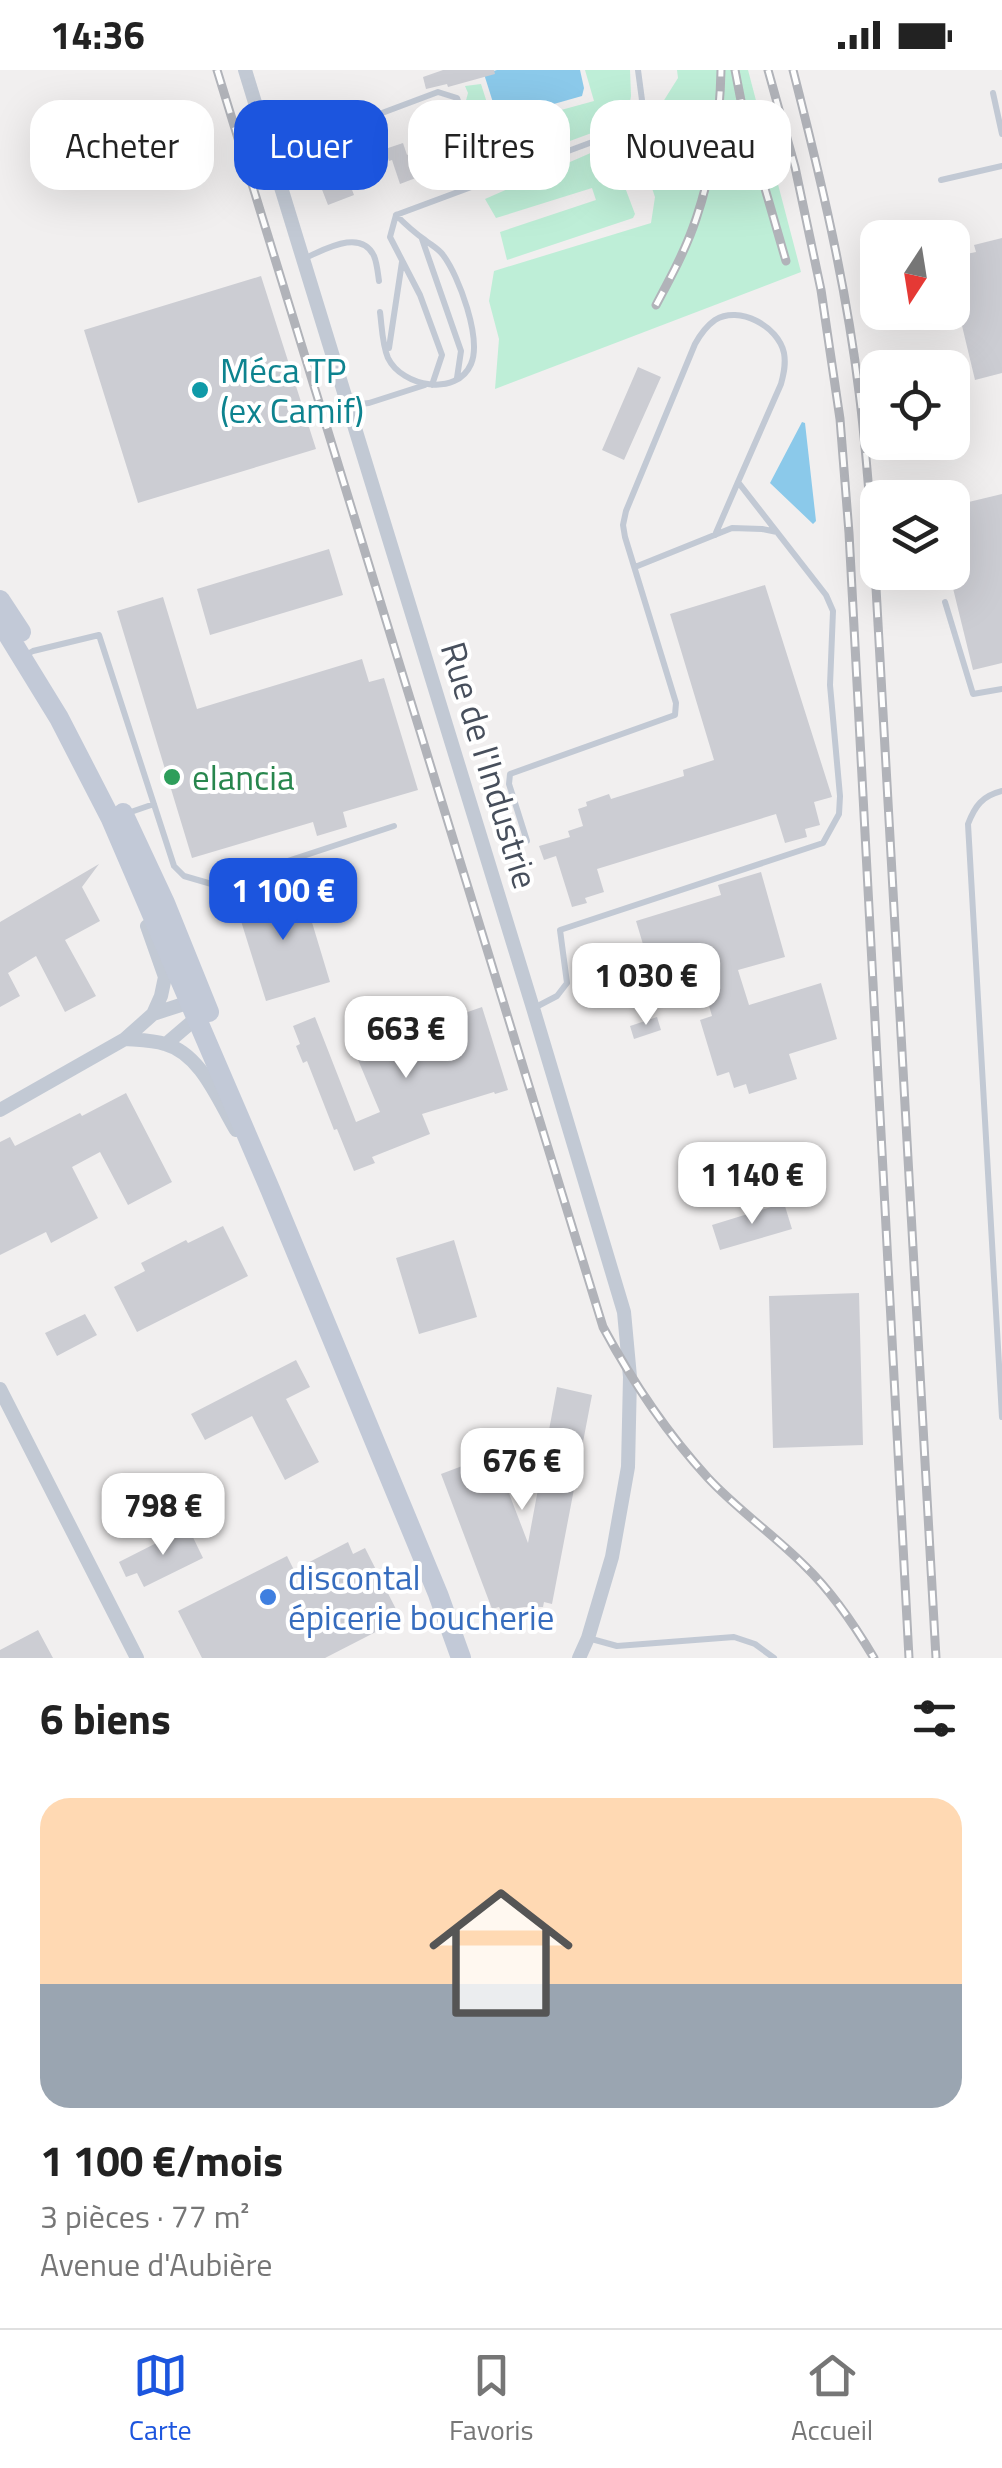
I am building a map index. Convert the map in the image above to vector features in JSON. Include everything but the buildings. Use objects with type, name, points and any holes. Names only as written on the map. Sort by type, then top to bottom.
[{"type":"main road","points":[[0,600],[59,718],[118,816],[461,1652]]},
{"type":"main road","points":[[0,622],[28,654]]},
{"type":"street","name":"Rue de l'Industrie","points":[[245,70],[255,100]]},
{"type":"street","name":"Rue de l'Industrie","points":[[283,190],[624,1312],[631,1423],[628,1467],[612,1556],[579,1658]]},
{"type":"street","points":[[0,1110],[125,1039],[153,1014],[161,996],[166,977],[118,816]]},
{"type":"street","points":[[153,1014],[198,1009]]},
{"type":"street","points":[[166,1044],[198,1009]]},
{"type":"street","points":[[125,1039],[166,1044],[184,1054],[202,1072],[270,1189]]},
{"type":"street","points":[[0,1389],[137,1658]]},
{"type":"lane","points":[[570,150],[630,128],[642,100],[638,70]]},
{"type":"lane","points":[[417,100],[438,92],[458,100]]},
{"type":"lane","points":[[993,92],[1002,134]]},
{"type":"lane","points":[[941,180],[1002,166]]},
{"type":"lane","points":[[396,214],[462,190]]},
{"type":"lane","points":[[349,405],[457,378],[472,363],[471,320],[455,278],[442,253],[396,214]]},
{"type":"lane","points":[[396,214],[390,237],[420,295],[442,355],[430,384]]},
{"type":"lane","points":[[422,238],[462,351],[457,378]]},
{"type":"lane","points":[[304,258],[342,243],[357,242],[374,255],[380,282]]},
{"type":"lane","points":[[388,360],[402,260]]},
{"type":"lane","points":[[380,312],[388,360],[402,375],[430,384]]},
{"type":"lane","points":[[527,842],[509,784],[510,774],[675,714],[676,703],[623,525],[694,344],[718,318],[734,315],[766,326],[777,337],[785,367],[715,535]]},
{"type":"lane","points":[[533,1008],[558,996],[567,983],[560,930],[823,843],[839,814],[830,686],[833,611],[826,595],[738,482]]},
{"type":"lane","points":[[635,567],[732,528],[762,528],[778,533]]},
{"type":"lane","points":[[945,602],[973,694],[1002,689]]},
{"type":"lane","points":[[28,654],[100,635],[174,866],[184,876],[215,885],[394,826]]},
{"type":"lane","points":[[1002,791],[990,794],[976,806],[968,824],[1002,1417]]},
{"type":"lane","points":[[118,816],[154,804]]},
{"type":"lane","points":[[588,1638],[617,1646],[734,1637],[755,1644],[774,1658]]},
{"type":"green space","points":[[585,70],[630,70],[630,100],[594,100]]},
{"type":"green space","points":[[677,70],[748,70],[756,100],[664,100],[678,78]]},
{"type":"green space","points":[[481,84],[486,100],[466,100],[465,86]]},
{"type":"green space","points":[[590,102],[590,134],[570,141],[570,108]]},
{"type":"green space","points":[[590,153],[590,189],[496,218],[485,199],[506,190],[570,190],[570,162]]},
{"type":"green space","points":[[593,190],[626,190],[635,214],[633,218],[507,260],[500,232],[596,200]]},
{"type":"green space","points":[[653,190],[779,190],[801,272],[495,389],[499,339],[489,301],[494,271],[651,223]]},
{"type":"water","points":[[497,70],[580,70],[584,88],[582,96],[568,100],[492,100],[484,74]]},
{"type":"water","points":[[802,422],[816,521],[813,524],[770,483]]},
{"type":"railway","points":[[217,70],[603,1327],[678,1443],[720,1490],[815,1576],[874,1658]]},
{"type":"railway","points":[[656,305],[683,252],[707,183],[721,70]]},
{"type":"railway","points":[[735,70],[744,116],[786,261]]},
{"type":"railway","points":[[768,70],[795,167],[821,290],[840,419],[909,1658]]},
{"type":"railway","points":[[793,70],[840,270],[866,452],[936,1658]]},
{"type":"place","name":"Méca TP (ex Camif)","points":[[200,390]]},
{"type":"place","name":"elancia","points":[[172,777]]},
{"type":"place","name":"discontal épicerie boucherie","points":[[268,1597]]}]
